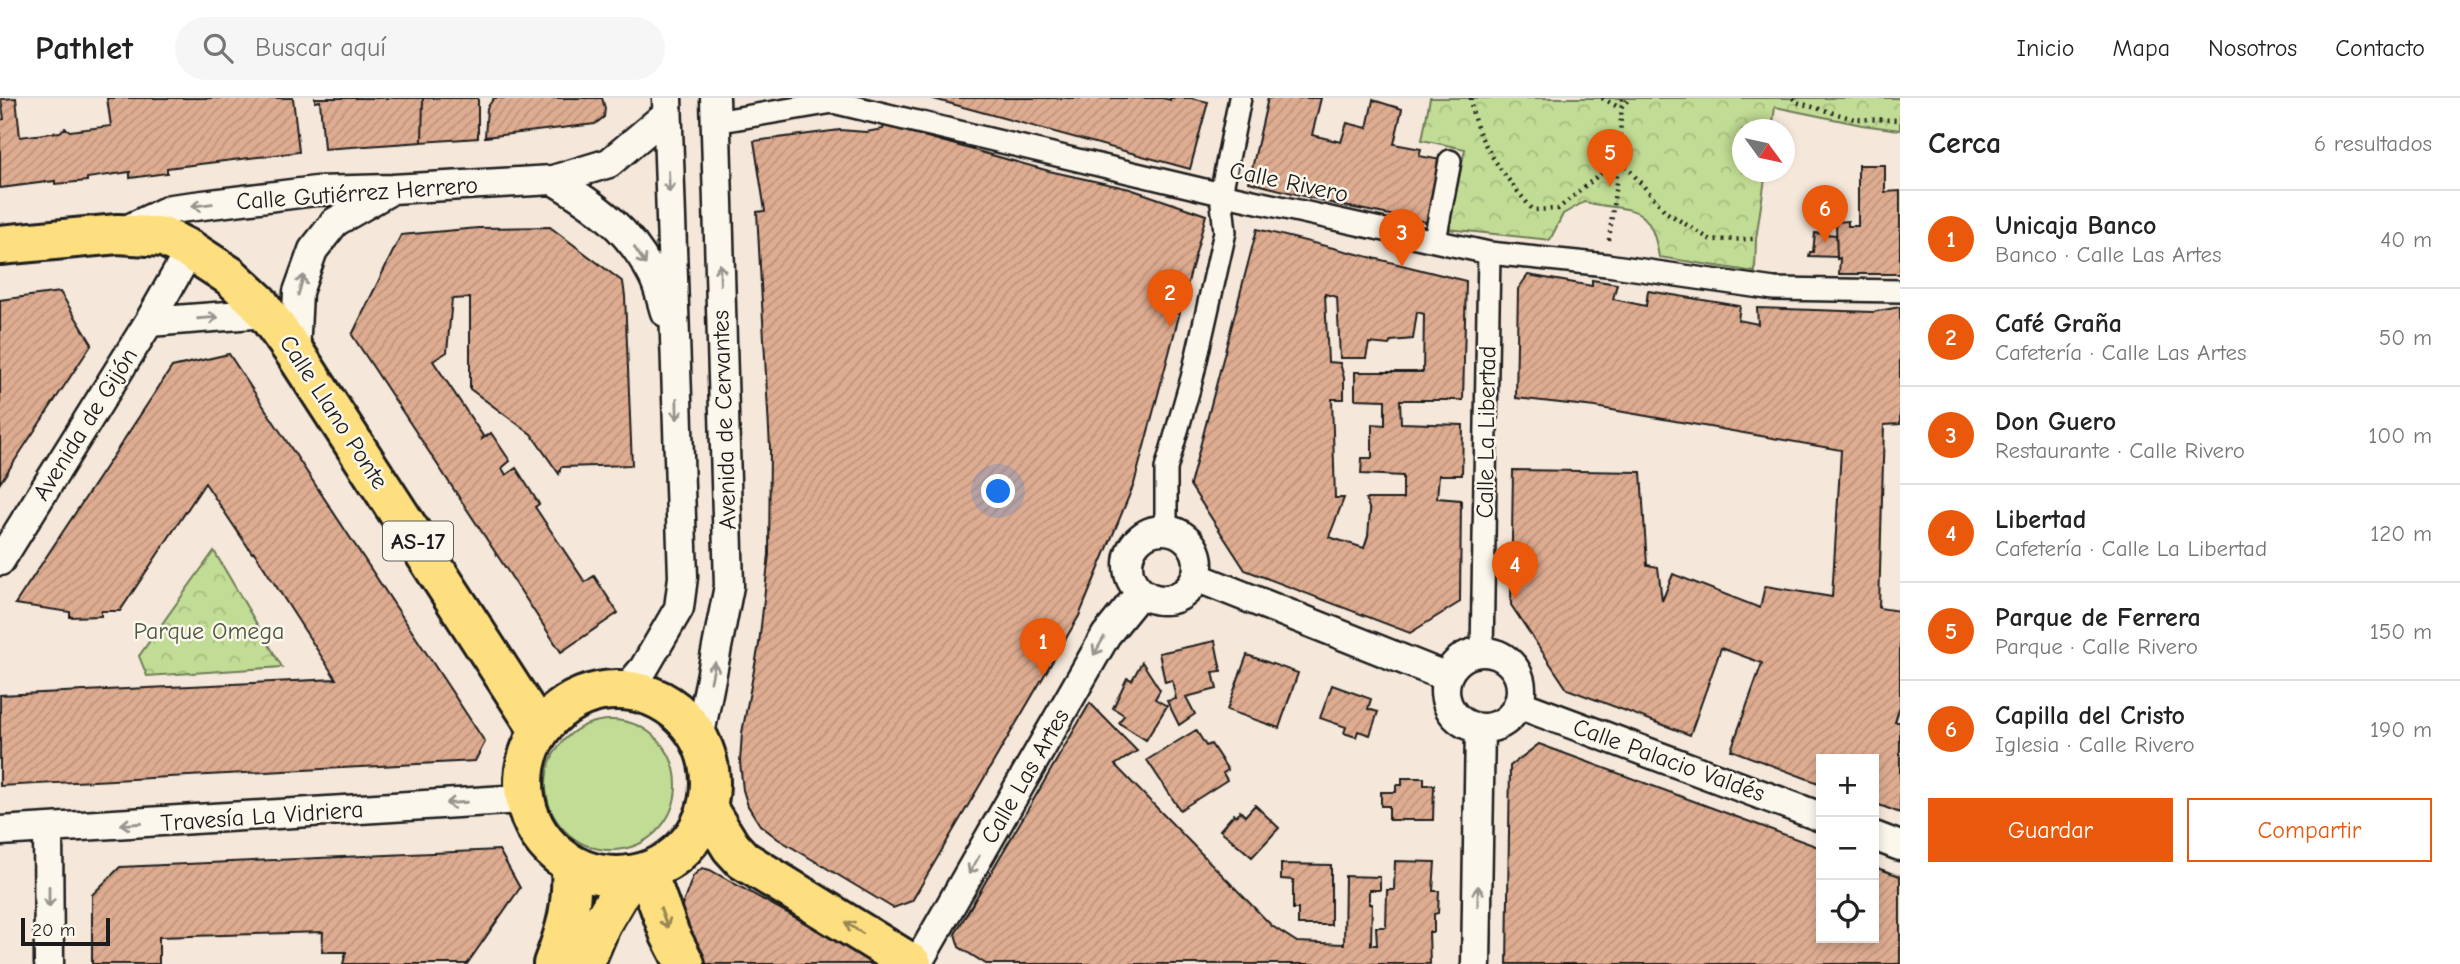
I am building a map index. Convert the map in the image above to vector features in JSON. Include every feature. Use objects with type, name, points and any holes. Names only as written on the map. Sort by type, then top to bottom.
[{"type":"main road","name":"Calle Gutiérrez Herrero","points":[[0,245],[118,234]]},
{"type":"main road","name":"Calle Llano Ponte","points":[[118,234],[164,236],[230,276],[267,313],[539,730]]},
{"type":"main road","points":[[553,964],[566,931],[572,879],[537,832],[528,815],[524,796],[525,763],[539,730],[554,713],[576,698],[600,690],[626,689],[646,693],[669,705],[699,739],[707,760],[710,785],[707,807],[701,824],[684,848],[627,884],[584,964]]},
{"type":"main road","points":[[707,807],[731,847],[743,860],[914,964]]},
{"type":"main road","points":[[572,879],[594,874],[654,891],[670,935],[685,964]]},
{"type":"street","points":[[1167,531],[1167,469],[1192,378],[1225,232],[1220,194],[1240,98]]},
{"type":"street","name":"Calle Rivero","points":[[715,110],[833,102],[1220,194],[1489,253],[1607,265],[1774,289],[1900,291]]},
{"type":"street","name":"Calle Gutiérrez Herrero","points":[[118,234],[171,209],[316,191],[553,180],[609,163],[667,106]]},
{"type":"street","name":"Avenida de Cervantes","points":[[626,689],[644,668],[679,608],[683,577],[667,106]]},
{"type":"street","name":"Avenida de Cervantes","points":[[699,739],[729,586],[715,110]]},
{"type":"street","points":[[1435,240],[1450,160]]},
{"type":"street","points":[[553,180],[592,203],[626,235],[653,277],[675,341]]},
{"type":"street","points":[[295,353],[298,292],[313,250],[335,222],[392,189]]},
{"type":"street","name":"Avenida de Gijón","points":[[0,561],[149,322],[190,250]]},
{"type":"street","name":"Calle La Libertad","points":[[1482,652],[1489,253]]},
{"type":"street","name":"Avenida de Gijón","points":[[149,322],[267,313]]},
{"type":"street","points":[[1154,532],[1179,534],[1189,541],[1196,552],[1196,577],[1191,587],[1172,599],[1150,598],[1133,582],[1129,558],[1143,537],[1154,532]]},
{"type":"street","points":[[1196,577],[1447,677]]},
{"type":"street","name":"Calle Las Artes","points":[[914,964],[1106,635],[1141,592]]},
{"type":"street","points":[[1482,652],[1492,653],[1510,664],[1520,683],[1518,704],[1507,719],[1490,727],[1480,728],[1459,720],[1446,700],[1447,677],[1452,667],[1461,660],[1482,652]]},
{"type":"street","name":"Calle Palacio Valdés","points":[[1518,704],[1816,815]]},
{"type":"street","points":[[1476,964],[1480,728]]},
{"type":"street","name":"Travesía La Vidriera","points":[[0,831],[506,800],[524,796]]},
{"type":"street","points":[[48,830],[49,964]]},
{"type":"street","points":[[1879,838],[1900,846]]},
{"type":"path","points":[[1471,98],[1471,110],[1495,164],[1533,210],[1559,209],[1619,158]]},
{"type":"path","points":[[1602,98],[1620,108]]},
{"type":"path","points":[[1607,265],[1619,158],[1622,98]]},
{"type":"path","points":[[1620,108],[1630,98]]},
{"type":"path","points":[[1793,98],[1796,102],[1854,119],[1900,120]]},
{"type":"path","points":[[1619,158],[1666,212],[1711,240],[1756,240]]},
{"type":"green space","points":[[1430,98],[1900,98],[1900,130],[1775,107],[1773,119],[1732,119],[1732,182],[1765,182],[1756,239],[1755,272],[1659,257],[1650,225],[1643,217],[1625,209],[1584,202],[1563,214],[1550,240],[1448,229],[1465,149],[1422,140]]},
{"type":"green space","name":"Parque Omega","points":[[214,551],[282,667],[147,676],[139,656]]},
{"type":"green space","points":[[611,720],[636,725],[657,739],[671,760],[676,785],[671,810],[657,831],[636,845],[611,850],[586,845],[565,831],[551,810],[546,785],[551,760],[565,739],[586,725]]},
{"type":"building","points":[[16,98],[20,137],[60,132],[65,128],[70,131],[111,126],[107,98],[293,98],[299,152],[167,168],[167,173],[130,178],[130,172],[87,178],[87,181],[55,184],[55,181],[0,188],[0,120],[4,119],[1,99]]},
{"type":"building","points":[[315,98],[423,98],[422,142],[324,149],[320,101],[315,102]]},
{"type":"building","points":[[423,98],[478,98],[478,138],[422,142]]},
{"type":"building","points":[[494,98],[602,98],[604,117],[595,124],[485,137],[487,108]]},
{"type":"building","points":[[930,98],[1191,98],[1208,102],[1190,169]]},
{"type":"building","points":[[1268,98],[1321,98],[1312,135],[1341,142],[1347,123],[1367,128],[1373,100],[1402,109],[1394,144],[1421,149],[1419,156],[1441,160],[1431,223],[1339,205],[1249,182]]},
{"type":"building","points":[[884,125],[1049,171],[1130,189],[1206,215],[1134,484],[1079,616],[912,901],[893,908],[778,839],[760,825],[748,806],[740,762],[742,733],[759,644],[769,554],[770,448],[757,212],[765,211],[754,141],[840,130],[866,132],[883,129]]},
{"type":"building","points":[[1858,165],[1885,165],[1885,192],[1900,191],[1900,274],[1839,274],[1836,222],[1848,221],[1848,226],[1858,226]]},
{"type":"building","points":[[550,227],[623,282],[632,465],[561,467],[559,474],[531,434],[470,389],[470,298],[452,299],[447,352],[433,361],[483,436],[482,439],[491,433],[510,461],[502,468],[506,475],[516,468],[539,504],[535,507],[585,582],[594,576],[618,613],[561,652],[352,335],[401,235],[478,228]]},
{"type":"building","points":[[1257,229],[1466,281],[1463,400],[1400,400],[1401,423],[1463,425],[1462,475],[1439,475],[1437,498],[1461,500],[1460,602],[1410,633],[1245,570],[1190,485]],"holes":[[[1325,294],[1337,297],[1340,358],[1366,358],[1369,343],[1389,345],[1391,341],[1413,339],[1417,312],[1424,314],[1423,372],[1355,372],[1355,399],[1385,400],[1385,425],[1372,424],[1372,458],[1362,458],[1361,474],[1403,476],[1403,499],[1366,499],[1370,511],[1364,548],[1329,537],[1344,498],[1335,498],[1332,399],[1344,399],[1344,378],[1340,363],[1328,362]]]},
{"type":"building","points":[[1815,233],[1836,235],[1837,257],[1809,256],[1810,252],[1813,252]]},
{"type":"building","points":[[1528,275],[1592,286],[1592,280],[1617,284],[1613,299],[1646,306],[1648,291],[1740,306],[1738,320],[1758,324],[1757,308],[1873,312],[1900,307],[1900,424],[1884,425],[1879,608],[1900,611],[1900,706],[1895,722],[1900,722],[1900,813],[1879,805],[1879,754],[1816,754],[1816,782],[1731,750],[1762,663],[1721,648],[1690,735],[1567,689],[1511,605],[1513,470],[1641,472],[1647,565],[1658,567],[1662,601],[1673,574],[1760,608],[1765,586],[1832,597],[1841,450],[1595,407],[1516,398],[1518,289]]},
{"type":"building","points":[[60,292],[92,344],[0,483],[0,300]]},
{"type":"building","points":[[229,354],[485,742],[475,761],[0,786],[0,695],[336,679],[254,552],[252,553],[205,483],[120,611],[101,611],[101,616],[70,617],[70,612],[15,604],[172,367]]},
{"type":"building","points":[[1215,641],[1221,671],[1213,672],[1217,689],[1186,697],[1195,714],[1179,725],[1167,701],[1176,699],[1172,680],[1165,682],[1159,653]]},
{"type":"building","points":[[1247,655],[1298,673],[1279,728],[1227,710]]},
{"type":"building","points":[[1142,662],[1160,690],[1155,699],[1167,706],[1146,740],[1119,723],[1124,715],[1113,708],[1127,678],[1132,680]]},
{"type":"building","points":[[1332,685],[1371,699],[1368,709],[1378,712],[1370,735],[1358,731],[1356,737],[1344,733],[1346,727],[1320,718]]},
{"type":"building","points":[[1090,703],[1137,751],[1115,765],[1272,926],[1297,942],[1344,944],[1345,876],[1380,877],[1380,890],[1369,890],[1369,904],[1372,904],[1371,945],[1377,945],[1376,927],[1386,927],[1387,890],[1394,890],[1395,861],[1435,862],[1433,891],[1439,891],[1438,913],[1434,914],[1434,932],[1429,932],[1430,964],[986,964],[959,947],[955,934]]},
{"type":"building","points":[[1196,730],[1206,746],[1211,744],[1228,770],[1223,773],[1227,780],[1180,810],[1147,760]]},
{"type":"building","points":[[1539,744],[1816,846],[1816,943],[1879,943],[1879,869],[1900,876],[1900,964],[1507,964],[1510,766]]},
{"type":"building","points":[[1402,778],[1424,778],[1424,785],[1434,785],[1433,820],[1389,820],[1389,806],[1381,806],[1381,792],[1396,792],[1396,785],[1402,785]]},
{"type":"building","points":[[1255,805],[1279,828],[1252,857],[1220,830],[1234,814],[1236,816],[1240,811],[1245,816]]},
{"type":"building","points":[[499,850],[520,888],[467,964],[343,964],[346,952],[322,952],[323,932],[159,937],[159,964],[92,964],[92,895],[120,867]]},
{"type":"building","points":[[1281,864],[1331,865],[1331,925],[1298,925],[1298,909],[1293,909],[1293,880],[1281,879]]},
{"type":"building","points":[[702,868],[798,919],[874,964],[706,964],[686,935],[679,914],[693,876]]},
{"type":"place","name":"Parque de Ferrera","points":[[1610,187]]},
{"type":"place","name":"Capilla del Cristo","points":[[1825,243]]},
{"type":"place","name":"Don Guero","points":[[1402,267]]},
{"type":"place","name":"Café Graña","points":[[1170,327]]},
{"type":"place","name":"Libertad","points":[[1515,599]]},
{"type":"place","name":"Unicaja Banco","points":[[1043,676]]}]
